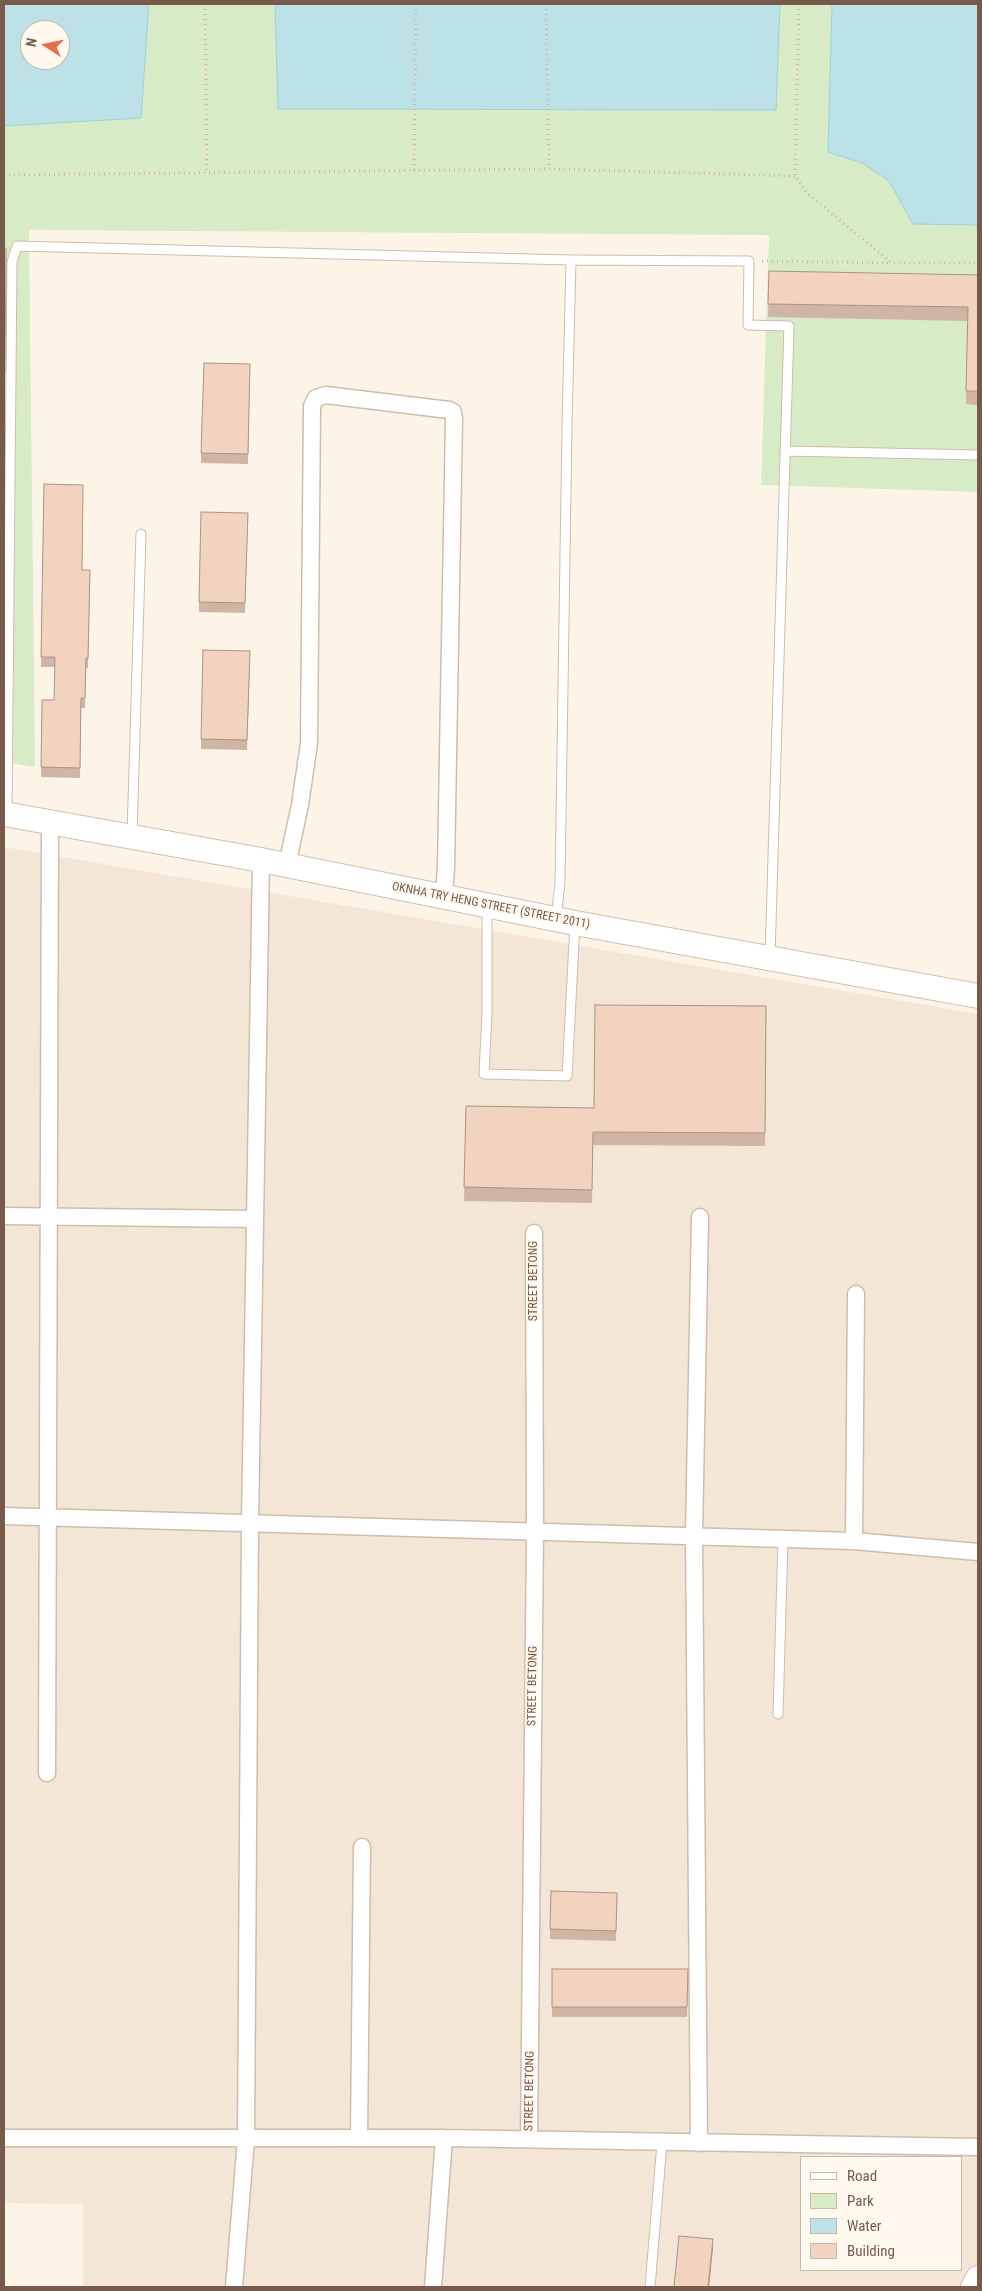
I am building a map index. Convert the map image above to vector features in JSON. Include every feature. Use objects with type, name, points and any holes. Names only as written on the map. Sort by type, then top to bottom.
[{"type":"main road","name":"OKNHA TRY HENG STREET (STREET 2011)","points":[[6,814],[262,860],[566,921],[978,996]]},
{"type":"main road","points":[[973,2287],[978,2278]]},
{"type":"street","points":[[287,865],[300,805],[309,743],[312,406],[316,398],[326,395],[449,410],[454,412],[454,418],[444,896]]},
{"type":"street","points":[[47,1773],[50,822]]},
{"type":"street","points":[[234,2287],[246,2139],[250,1523],[262,860]]},
{"type":"street","points":[[4,1216],[255,1219]]},
{"type":"street","points":[[699,2143],[694,1536],[700,1217]]},
{"type":"street","name":"STREET BETONG","points":[[529,2139],[535,1531],[534,1233]]},
{"type":"street","points":[[854,1541],[856,1294]]},
{"type":"street","points":[[4,1516],[854,1541],[978,1552]]},
{"type":"street","points":[[359,2138],[362,1847]]},
{"type":"street","points":[[4,2138],[444,2138],[978,2147]]},
{"type":"street","points":[[433,2287],[444,2138]]},
{"type":"lane","points":[[6,814],[12,262],[17,246],[571,260],[750,261],[748,325],[789,326],[770,958]]},
{"type":"lane","points":[[487,905],[488,959],[484,1074],[567,1076],[573,963],[560,882],[566,435],[571,260]]},
{"type":"lane","points":[[785,451],[978,455]]},
{"type":"lane","points":[[132,836],[141,534]]},
{"type":"lane","points":[[778,1714],[783,1539]]},
{"type":"lane","points":[[650,2287],[662,2142]]},
{"type":"path","points":[[205,4],[207,172]]},
{"type":"path","points":[[414,170],[416,4]]},
{"type":"path","points":[[546,4],[549,169]]},
{"type":"path","points":[[799,4],[795,176],[808,194],[892,263]]},
{"type":"path","points":[[4,175],[549,169],[795,176]]},
{"type":"path","points":[[750,261],[978,264]]},
{"type":"shaded area","points":[[4,847],[978,1014],[978,2287],[83,2287],[83,2204],[4,2203]]},
{"type":"green space","points":[[4,4],[978,4],[978,492],[761,485],[769,235],[29,230],[35,767],[4,762]]},
{"type":"water","points":[[4,4],[149,4],[141,118],[4,126]]},
{"type":"water","points":[[275,4],[780,4],[776,110],[278,109]]},
{"type":"water","points":[[832,4],[978,4],[978,225],[913,224],[889,181],[862,163],[828,152]]},
{"type":"building","points":[[4,248],[6,248],[5,372],[4,372]]},
{"type":"building","points":[[769,271],[978,275],[978,391],[966,391],[968,307],[768,304]]},
{"type":"building","points":[[204,363],[250,364],[248,454],[201,453]]},
{"type":"building","points":[[44,484],[83,485],[82,570],[90,570],[88,658],[86,658],[85,698],[81,698],[80,768],[41,767],[42,700],[54,700],[55,657],[41,657]]},
{"type":"building","points":[[201,512],[248,513],[245,603],[199,602]]},
{"type":"building","points":[[203,650],[250,651],[247,740],[201,739]]},
{"type":"building","points":[[595,1005],[766,1006],[765,1133],[593,1132],[592,1190],[464,1187],[466,1106],[594,1108]]},
{"type":"building","points":[[551,1891],[617,1893],[616,1931],[550,1929]]},
{"type":"building","points":[[552,1969],[688,1969],[687,2007],[552,2007]]},
{"type":"building","points":[[679,2236],[713,2239],[708,2287],[674,2287]]}]
